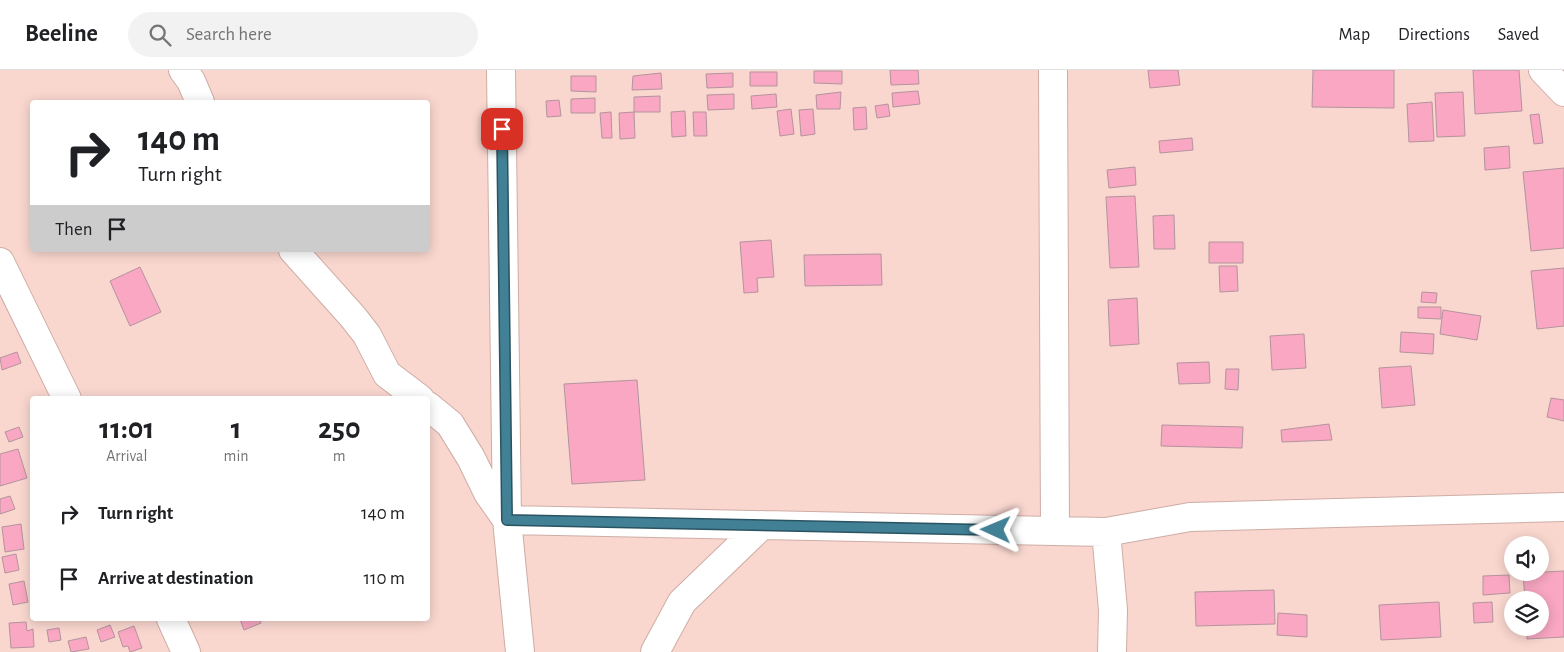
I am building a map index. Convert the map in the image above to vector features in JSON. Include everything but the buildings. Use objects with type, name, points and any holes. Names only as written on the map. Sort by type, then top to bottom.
[{"type":"street","points":[[183,70],[191,81],[199,100]]},
{"type":"street","points":[[501,70],[507,520],[520,652]]},
{"type":"street","points":[[1053,70],[1055,531]]},
{"type":"street","points":[[1543,70],[1564,92]]},
{"type":"street","points":[[295,252],[367,335],[387,374],[416,396]]},
{"type":"street","points":[[0,262],[66,396]]},
{"type":"street","points":[[430,408],[450,424],[471,458],[488,493],[507,520]]},
{"type":"street","points":[[507,520],[1106,532],[1190,517],[1564,507]]},
{"type":"street","points":[[655,652],[682,602],[762,525]]},
{"type":"street","points":[[1106,532],[1113,610],[1112,652]]},
{"type":"street","points":[[172,621],[186,652]]},
{"type":"route","points":[[502,129],[507,520],[996,530]]}]
